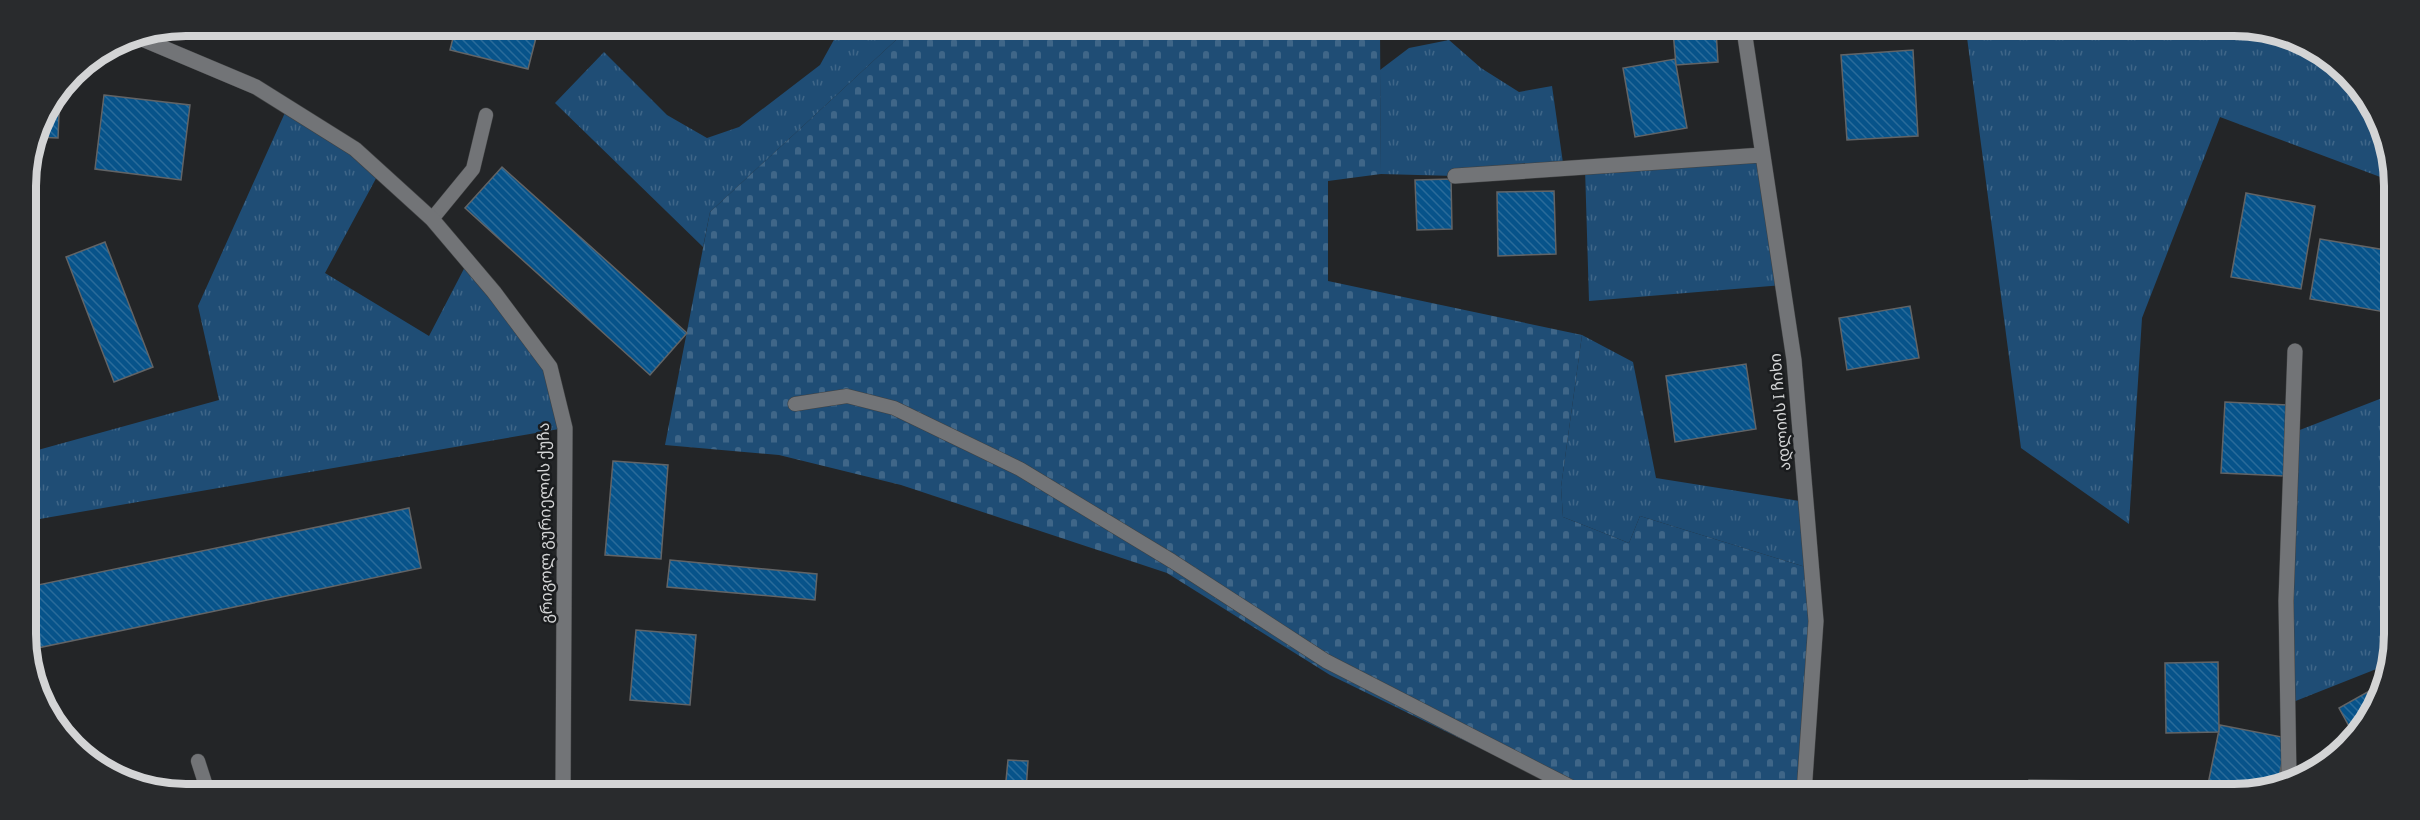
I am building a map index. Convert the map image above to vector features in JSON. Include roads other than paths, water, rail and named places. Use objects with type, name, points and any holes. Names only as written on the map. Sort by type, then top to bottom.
[{"type":"street","name":"ადლიის I ჩიხი","points":[[1745,36],[1794,360],[1816,621],[1805,784]]},
{"type":"street","name":"გრიგოლ გურიელის ქუჩა","points":[[148,41],[256,87],[355,149],[432,219],[494,292],[550,367],[565,428],[563,784]]},
{"type":"street","points":[[1455,176],[1762,155]]},
{"type":"street","points":[[2289,774],[2286,601],[2295,351]]},
{"type":"lane","points":[[432,219],[473,169],[486,115]]},
{"type":"lane","points":[[795,404],[847,396],[894,408],[1020,469],[1172,561],[1326,661],[1565,784]]},
{"type":"lane","points":[[198,761],[205,784]]}]
